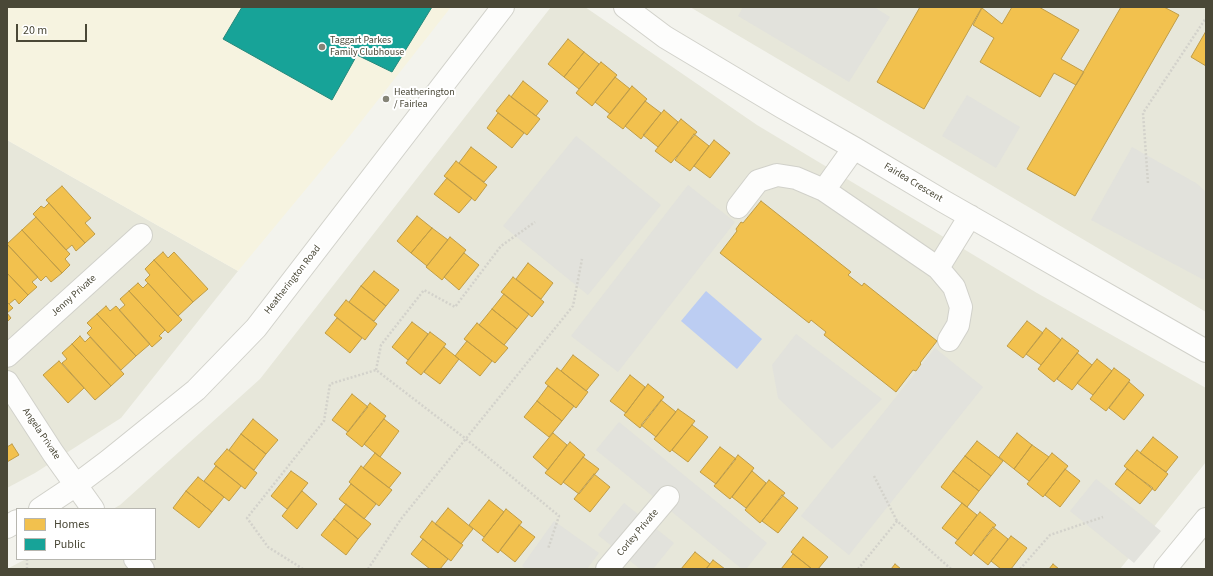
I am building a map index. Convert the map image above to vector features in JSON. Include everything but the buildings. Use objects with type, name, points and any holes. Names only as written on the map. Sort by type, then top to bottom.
[{"type":"street","name":"Heatherington Road","points":[[42,508],[76,485],[196,390],[256,328],[503,7]]},
{"type":"street","name":"Fairlea Crescent","points":[[625,7],[665,37],[782,107],[1206,351]]},
{"type":"street","points":[[824,190],[854,148]]},
{"type":"street","points":[[738,207],[758,181],[777,175],[796,178],[824,190],[938,268],[954,287],[961,307],[958,325],[949,340]]},
{"type":"street","points":[[938,268],[970,216]]},
{"type":"street","name":"Jenny Private","points":[[7,356],[141,235]]},
{"type":"street","name":"Angela Private","points":[[7,382],[53,453],[76,485]]},
{"type":"street","points":[[76,485],[92,508]]},
{"type":"street","name":"Corley Private","points":[[607,569],[668,497]]},
{"type":"street","points":[[1165,569],[1206,520]]},
{"type":"street","points":[[7,527],[16,522]]},
{"type":"street","points":[[136,560],[143,569]]},
{"type":"path","points":[[1148,183],[1143,112],[1206,18]]},
{"type":"path","points":[[376,370],[381,345],[424,290],[455,307],[501,246],[535,222]]},
{"type":"path","points":[[368,569],[401,520],[573,306],[582,259]]},
{"type":"path","points":[[376,370],[466,439],[559,516],[548,549]]},
{"type":"path","points":[[303,569],[268,547],[247,518],[324,421],[330,384],[376,370]]},
{"type":"path","points":[[874,476],[897,521],[951,569]]},
{"type":"path","points":[[1020,569],[1050,535],[1103,518]]},
{"type":"path","points":[[858,569],[897,521]]},
{"type":"shaded area","points":[[7,7],[451,7],[345,142],[238,271],[7,140]]},
{"type":"shaded area","points":[[551,7],[585,7],[757,125],[1037,293],[1206,388],[1206,462],[1120,569],[7,569],[24,560],[156,560],[156,508],[115,508],[120,505],[260,379]]},
{"type":"shaded area","points":[[690,7],[1206,7],[1206,312]]},
{"type":"shaded area","points":[[743,7],[874,7],[890,17],[849,82],[738,16]]},
{"type":"shaded area","points":[[967,95],[1020,127],[996,168],[942,136]]},
{"type":"shaded area","points":[[576,136],[661,205],[588,295],[503,226]]},
{"type":"shaded area","points":[[7,140],[238,271],[121,418],[35,473],[7,488]]},
{"type":"shaded area","points":[[1132,147],[1196,183],[1206,192],[1206,276],[1204,280],[1091,220]]},
{"type":"shaded area","points":[[688,185],[735,222],[618,372],[571,336]]},
{"type":"shaded area","points":[[796,334],[882,399],[832,449],[778,398],[772,365]]},
{"type":"shaded area","points":[[935,348],[983,387],[849,555],[801,516]]},
{"type":"shaded area","points":[[619,422],[767,543],[746,569],[742,569],[596,450]]},
{"type":"shaded area","points":[[1096,479],[1161,531],[1134,563],[1070,511]]},
{"type":"shaded area","points":[[624,503],[674,543],[653,569],[640,569],[598,535]]},
{"type":"shaded area","points":[[554,521],[599,553],[587,569],[526,569],[522,566]]},
{"type":"water","points":[[706,291],[762,339],[737,369],[681,321]]},
{"type":"place","name":"Taggart Parkes Family Clubhouse","points":[[322,47]]},
{"type":"place","name":"Heatherington / Fairlea","points":[[386,99]]}]
